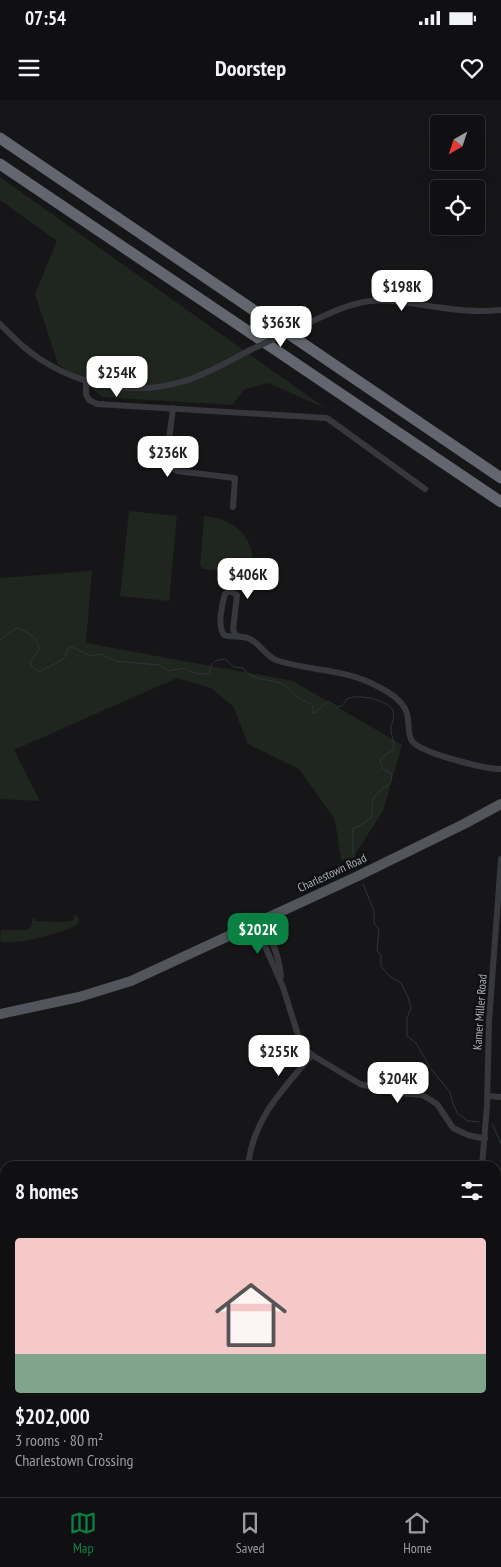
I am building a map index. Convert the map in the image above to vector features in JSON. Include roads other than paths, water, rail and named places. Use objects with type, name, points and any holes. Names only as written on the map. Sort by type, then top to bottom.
[{"type":"highway","points":[[0,138],[501,478]]},
{"type":"highway","points":[[0,164],[501,502]]},
{"type":"highway","points":[[376,418],[501,511]]},
{"type":"highway","points":[[430,430],[501,471]]},
{"type":"main road","name":"Charlestown Road","points":[[0,1014],[79,997],[131,981],[446,833],[501,804]]},
{"type":"street","points":[[0,324],[36,357],[65,374],[86,382],[131,389],[165,386],[198,376],[302,326],[349,306],[370,301],[403,302],[443,308],[501,310]]},
{"type":"street","points":[[86,382],[86,394],[89,400],[97,404],[327,418],[425,489]]},
{"type":"street","points":[[173,408],[168,461],[177,471],[235,478],[233,506]]},
{"type":"street","points":[[241,637],[236,635],[234,630],[237,595],[230,591],[224,596],[221,630],[226,636],[250,639],[275,659],[351,676],[371,683],[399,700],[406,708],[410,736],[416,746],[436,754],[479,766],[501,769]]},
{"type":"street","name":"Kamer Miller Road","points":[[483,1161],[488,1096],[489,1021],[498,951],[501,859]]},
{"type":"street","points":[[260,920],[268,931],[279,957],[282,985],[298,1035],[305,1048],[312,1055],[360,1084],[397,1094],[422,1095],[437,1104],[453,1128],[468,1135],[485,1139]]},
{"type":"street","points":[[249,1161],[254,1135],[264,1116],[277,1097],[312,1055]]},
{"type":"street","points":[[488,1096],[501,1097]]},
{"type":"waterway","points":[[0,640],[17,628],[35,638],[39,650],[30,661],[32,667],[39,672],[62,660],[67,649],[72,647],[91,656],[100,654],[116,661],[159,665],[168,671],[184,668],[199,674],[209,673],[212,664],[218,660],[225,659],[234,667],[243,668],[254,677],[283,684],[297,697],[312,705],[314,707],[312,712],[314,713],[328,701],[337,707],[342,706],[347,699],[352,697],[365,697],[386,704],[394,713],[391,727],[394,747],[393,750],[380,760],[382,768],[391,773],[392,778],[391,782],[376,794],[371,818],[353,828],[353,852],[356,868]]},
{"type":"waterway","points":[[363,884],[374,911],[374,923],[379,929],[377,950],[381,956],[381,966],[389,976],[401,983],[408,997],[411,1008],[407,1018],[407,1036],[416,1043],[431,1069],[450,1092],[458,1114],[468,1121],[479,1122]]},
{"type":"waterway","points":[[492,1124],[501,1143]]}]
